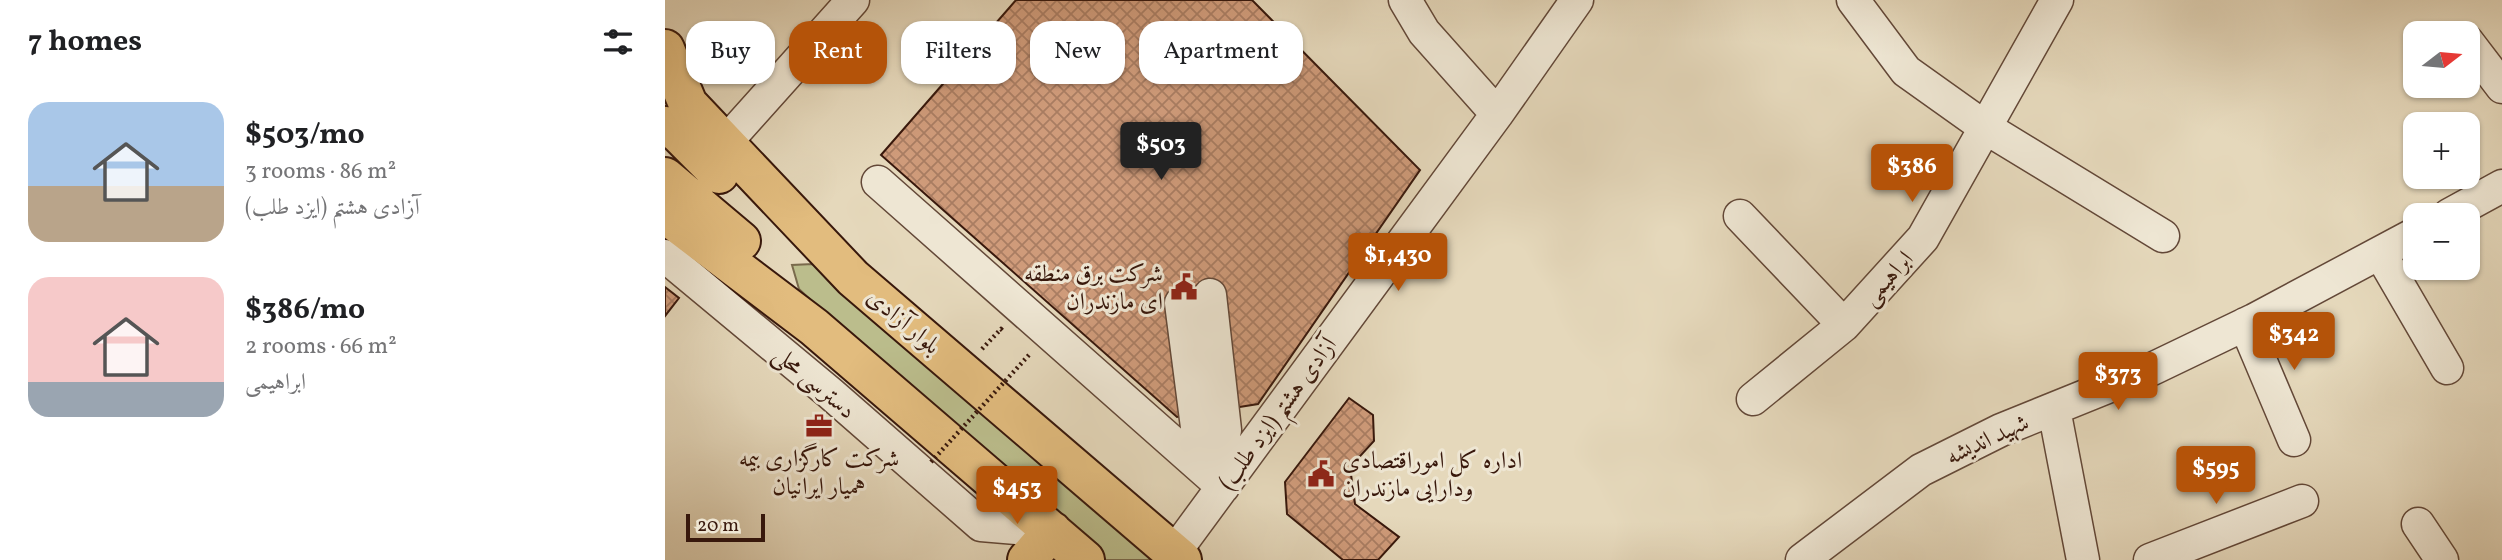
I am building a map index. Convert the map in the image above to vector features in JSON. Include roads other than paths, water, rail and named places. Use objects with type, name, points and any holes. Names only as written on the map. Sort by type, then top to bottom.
[{"type":"main road","name":"بلوار آزادی","points":[[665,49],[688,104],[853,278],[1178,557]]},
{"type":"main road","points":[[665,126],[677,132],[761,216],[853,278]]},
{"type":"main road","points":[[665,177],[744,244],[814,327]]},
{"type":"main road","points":[[665,214],[814,327],[1057,546],[1085,560]]},
{"type":"main road","points":[[1027,560],[1057,546]]},
{"type":"street","points":[[725,143],[853,0]]},
{"type":"street","points":[[1405,0],[1424,32],[1497,114]]},
{"type":"street","name":"آزادی هشتم (ایزد طلب)","points":[[1178,557],[1220,475],[1497,114],[1577,0]]},
{"type":"street","points":[[1853,0],[1906,71],[1986,128],[2163,236]]},
{"type":"street","name":"ابراهیمی","points":[[1753,399],[1844,325],[1923,239],[2057,0]]},
{"type":"street","points":[[2480,57],[2502,87]]},
{"type":"street","points":[[878,182],[1220,475]]},
{"type":"street","points":[[2472,203],[2502,187]]},
{"type":"street","points":[[1740,216],[1844,325]]},
{"type":"street","name":"شهید اندیشه","points":[[1802,560],[1921,470],[2001,430],[2152,369],[2245,324],[2403,241]]},
{"type":"street","points":[[2380,253],[2447,368]]},
{"type":"street","name":"دسترسی محلی","points":[[665,256],[981,525],[1057,546]]},
{"type":"street","points":[[1196,299],[1225,430],[1220,475]]},
{"type":"street","points":[[2245,324],[2294,440]]},
{"type":"street","points":[[829,393],[855,363]]},
{"type":"street","points":[[2054,409],[2077,557]]},
{"type":"street","points":[[2150,560],[2202,550],[2302,501]]},
{"type":"street","points":[[2418,524],[2442,560]]},
{"type":"place","name":"شرکت برق منطقه ای مازندران","points":[[1184,287]]},
{"type":"place","name":"شرکت کارگزاری بیمه همیار ایرانیان","points":[[819,426]]},
{"type":"place","name":"اداره کل اموراقتصادی ودارایی مازندران","points":[[1321,474]]}]
